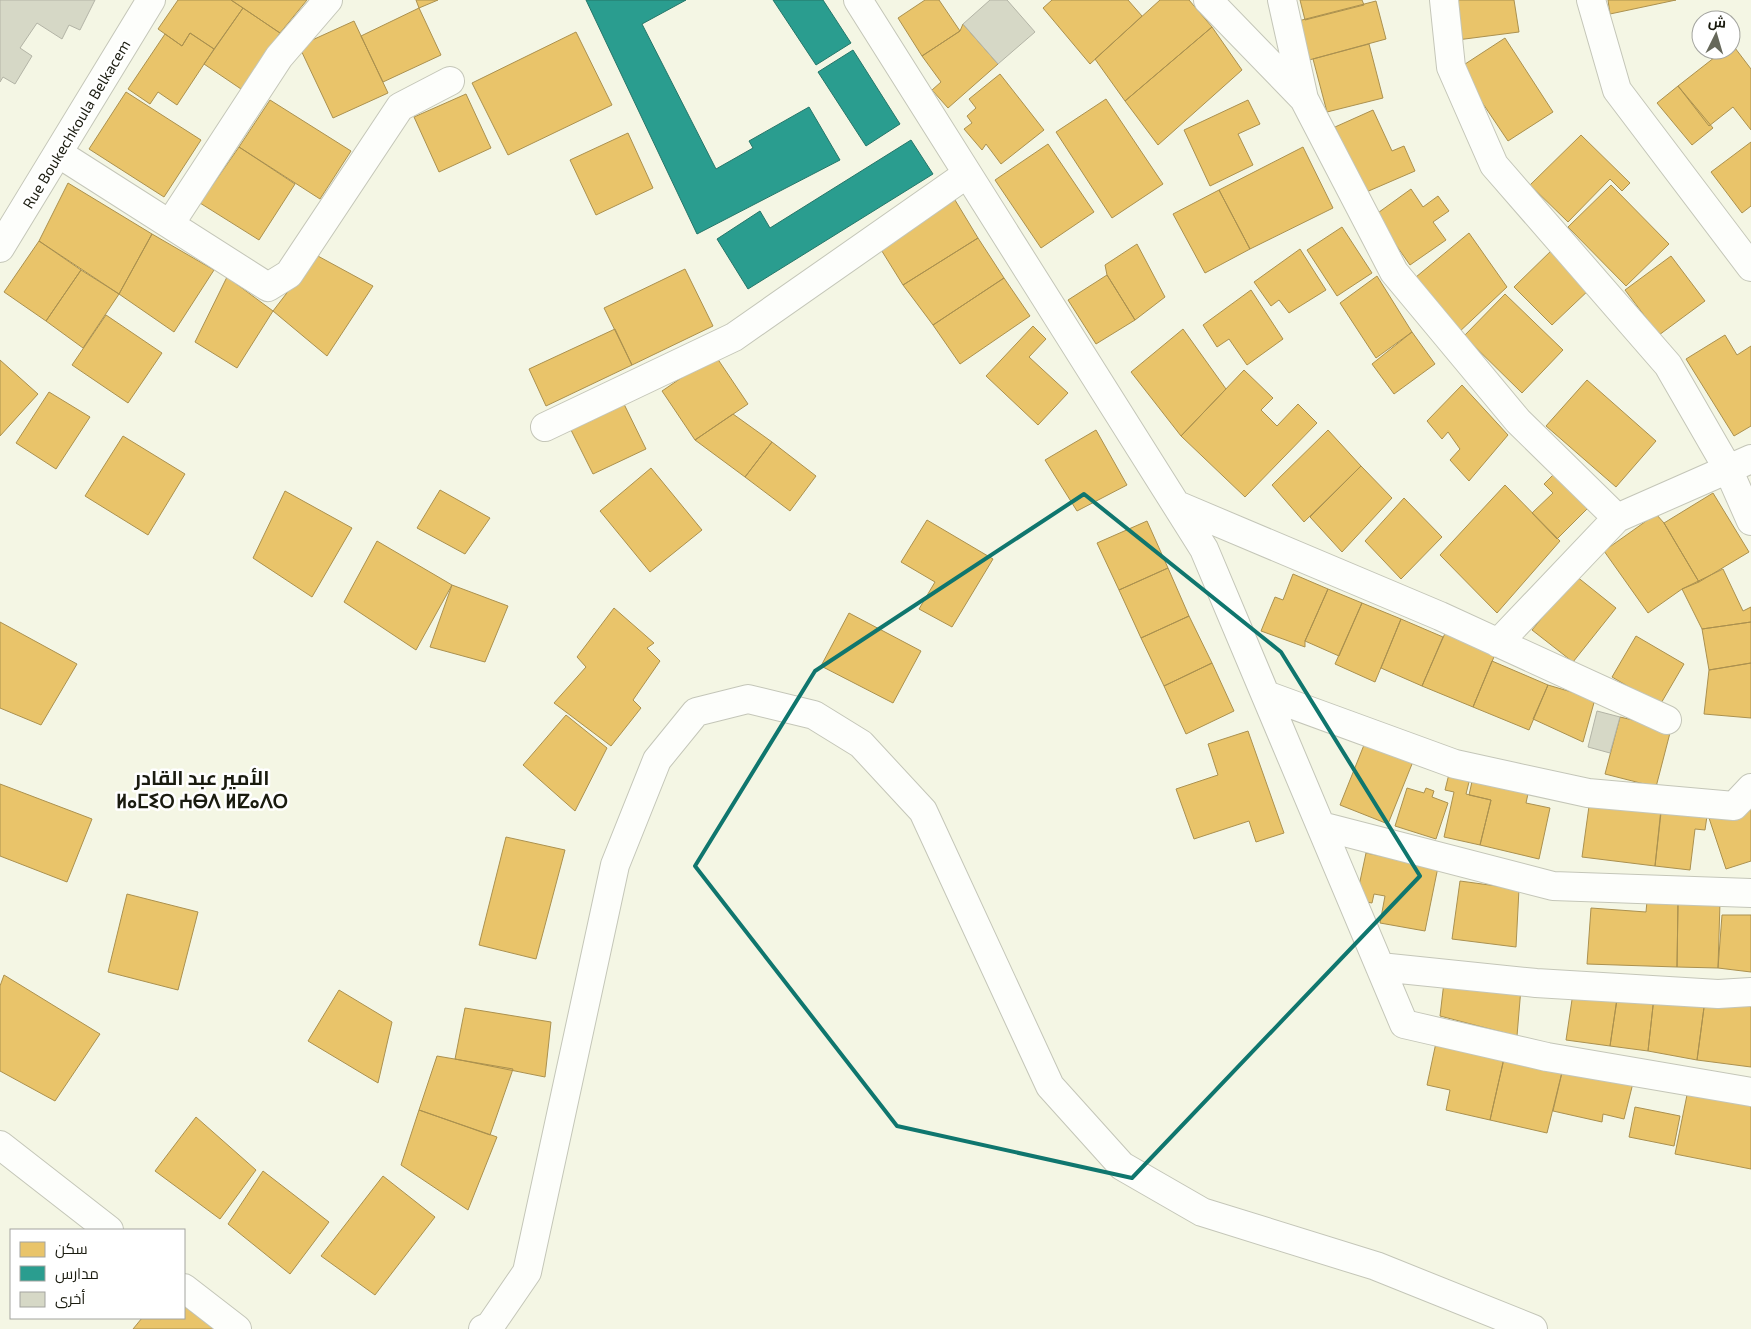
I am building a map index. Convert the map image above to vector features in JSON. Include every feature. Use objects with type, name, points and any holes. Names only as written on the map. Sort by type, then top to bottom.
[{"type":"street","name":"Rue Boukechkoula Belkacem","points":[[0,248],[151,0]]},
{"type":"street","points":[[170,224],[279,57],[328,0]]},
{"type":"street","points":[[858,0],[1204,548],[1404,1024],[1547,1057],[1751,1092]]},
{"type":"street","points":[[1208,0],[1304,100]]},
{"type":"street","points":[[1282,0],[1304,100],[1394,272],[1518,421],[1618,518]]},
{"type":"street","points":[[1444,0],[1451,66],[1494,164],[1668,365],[1740,464],[1751,521]]},
{"type":"street","points":[[1591,0],[1617,90],[1751,267]]},
{"type":"street","points":[[58,153],[268,287],[289,274],[400,107],[450,81]]},
{"type":"street","points":[[545,427],[734,337],[967,174]]},
{"type":"street","points":[[1498,643],[1618,518],[1740,464]]},
{"type":"street","points":[[1177,505],[1440,616],[1667,720]]},
{"type":"street","points":[[1266,695],[1455,764],[1588,793],[1734,806],[1751,788]]},
{"type":"street","points":[[484,1329],[490,1326],[527,1272],[615,865],[657,760],[696,712],[748,699],[814,716],[861,744],[923,812],[1050,1086],[1122,1166],[1202,1212],[1376,1266],[1533,1329]]},
{"type":"street","points":[[1321,826],[1553,886],[1751,893]]},
{"type":"street","points":[[1380,966],[1536,983],[1718,994],[1751,992]]},
{"type":"street","points":[[0,1145],[108,1229]]},
{"type":"street","points":[[185,1289],[238,1329]]},
{"type":"highlighted area","points":[[1084,494],[1281,652],[1420,876],[1132,1178],[897,1126],[695,866],[815,671]]},
{"type":"building: سكن","points":[[178,0],[231,0],[243,8],[214,49],[190,33],[182,46],[158,29]]},
{"type":"building: سكن","points":[[231,0],[307,0],[280,33]]},
{"type":"building: سكن","points":[[416,0],[438,0],[419,8]]},
{"type":"building: سكن","points":[[925,0],[939,0],[960,31],[922,56],[898,18]]},
{"type":"building: سكن","points":[[1052,0],[1128,0],[1142,16],[1090,64],[1043,8]]},
{"type":"building: سكن","points":[[1160,0],[1189,0],[1212,27],[1125,101],[1095,59]]},
{"type":"building: سكن","points":[[1300,0],[1362,0],[1364,5],[1305,20]]},
{"type":"building: سكن","points":[[1452,0],[1514,0],[1519,32],[1457,40]]},
{"type":"building: سكن","points":[[1608,0],[1676,0],[1610,14]]},
{"type":"building: سكن","points":[[1376,1],[1386,39],[1309,60],[1298,21]]},
{"type":"building: سكن","points":[[243,8],[280,33],[241,89],[204,64]]},
{"type":"building: سكن","points":[[419,8],[441,55],[383,82],[361,36]]},
{"type":"building: سكن","points":[[354,21],[388,93],[333,118],[299,46]]},
{"type":"building: سكن","points":[[963,24],[998,64],[948,108],[932,90],[941,82],[922,56],[960,31]]},
{"type":"building: سكن","points":[[1212,27],[1242,70],[1158,145],[1125,101]]},
{"type":"building: سكن","points":[[576,32],[612,105],[508,155],[472,83]]},
{"type":"building: سكن","points":[[190,33],[214,49],[177,105],[158,92],[150,104],[128,89],[165,34],[182,46]]},
{"type":"building: سكن","points":[[1505,38],[1553,112],[1508,141],[1459,68]]},
{"type":"building: سكن","points":[[1369,44],[1383,98],[1327,112],[1313,59]]},
{"type":"building: سكن","points":[[1741,56],[1751,69],[1751,130],[1733,107],[1709,126],[1678,86],[1711,60],[1741,60]]},
{"type":"building: سكن","points":[[1000,74],[1044,130],[1001,164],[986,144],[982,150],[964,129],[972,123],[967,116],[976,108],[969,99]]},
{"type":"building: سكن","points":[[1678,86],[1713,128],[1692,145],[1657,103]]},
{"type":"building: سكن","points":[[126,92],[201,140],[164,197],[89,149]]},
{"type":"building: سكن","points":[[466,94],[491,148],[439,172],[414,117]]},
{"type":"building: سكن","points":[[1106,99],[1163,184],[1112,218],[1056,132]]},
{"type":"building: سكن","points":[[270,100],[351,151],[320,199],[239,147]]},
{"type":"building: سكن","points":[[1248,100],[1260,124],[1238,134],[1253,165],[1210,186],[1184,130]]},
{"type":"building: سكن","points":[[1373,110],[1392,151],[1404,146],[1415,171],[1364,193],[1335,127]]},
{"type":"building: سكن","points":[[628,133],[653,188],[596,215],[570,160]]},
{"type":"building: سكن","points":[[1581,135],[1630,183],[1622,191],[1610,179],[1568,222],[1530,185]]},
{"type":"building: سكن","points":[[1751,142],[1751,206],[1742,213],[1711,172]]},
{"type":"building: سكن","points":[[1048,144],[1094,212],[1041,248],[995,180]]},
{"type":"building: سكن","points":[[239,147],[295,184],[259,240],[200,203]]},
{"type":"building: سكن","points":[[1303,147],[1333,208],[1250,249],[1219,190]]},
{"type":"building: سكن","points":[[68,183],[152,234],[119,294],[39,241]]},
{"type":"building: سكن","points":[[1611,185],[1669,244],[1626,286],[1568,227]]},
{"type":"building: سكن","points":[[1411,189],[1423,207],[1438,196],[1449,211],[1433,222],[1446,240],[1410,265],[1375,215]]},
{"type":"building: سكن","points":[[1219,190],[1250,249],[1205,273],[1173,214]]},
{"type":"building: سكن","points":[[955,200],[978,238],[903,285],[880,248]]},
{"type":"building: سكن","points":[[1342,227],[1372,273],[1337,296],[1307,250]]},
{"type":"building: سكن","points":[[1469,233],[1507,287],[1457,334],[1416,277]]},
{"type":"building: سكن","points":[[152,234],[214,270],[174,332],[119,294]]},
{"type":"building: سكن","points":[[978,238],[1004,278],[933,325],[903,285]]},
{"type":"building: سكن","points":[[39,241],[81,270],[46,321],[4,292]]},
{"type":"building: سكن","points":[[1137,244],[1165,297],[1135,320],[1107,275],[1105,265]]},
{"type":"building: سكن","points":[[1554,248],[1592,287],[1552,325],[1514,287]]},
{"type":"building: سكن","points":[[1300,249],[1326,290],[1289,313],[1279,300],[1271,306],[1254,282]]},
{"type":"building: سكن","points":[[316,255],[373,286],[327,356],[273,311]]},
{"type":"building: سكن","points":[[1671,256],[1705,301],[1659,335],[1625,290]]},
{"type":"building: سكن","points":[[685,269],[713,326],[632,365],[604,308]]},
{"type":"building: سكن","points":[[81,270],[119,294],[83,348],[46,321]]},
{"type":"building: سكن","points":[[1107,275],[1135,320],[1096,344],[1068,300]]},
{"type":"building: سكن","points":[[1377,276],[1412,332],[1376,358],[1340,303]]},
{"type":"building: سكن","points":[[227,277],[273,311],[237,368],[195,342]]},
{"type":"building: سكن","points":[[1004,278],[1030,316],[960,364],[933,325]]},
{"type":"building: سكن","points":[[1251,290],[1283,339],[1247,365],[1229,339],[1217,347],[1203,325]]},
{"type":"building: سكن","points":[[1505,294],[1563,350],[1522,393],[1464,336]]},
{"type":"building: سكن","points":[[106,315],[162,353],[128,403],[72,365]]},
{"type":"building: سكن","points":[[1033,326],[1046,339],[1029,357],[1068,393],[1038,425],[986,376]]},
{"type":"building: سكن","points":[[615,329],[632,365],[546,406],[529,369]]},
{"type":"building: سكن","points":[[1183,329],[1226,389],[1181,436],[1131,372]]},
{"type":"building: سكن","points":[[1412,332],[1435,364],[1394,394],[1372,364]]},
{"type":"building: سكن","points":[[1725,335],[1737,355],[1751,346],[1751,426],[1734,436],[1686,359]]},
{"type":"building: سكن","points":[[715,355],[748,404],[695,440],[662,391]]},
{"type":"building: سكن","points":[[0,360],[38,394],[0,436]]},
{"type":"building: سكن","points":[[1244,370],[1273,398],[1261,410],[1277,426],[1298,404],[1317,423],[1245,497],[1181,436]]},
{"type":"building: سكن","points":[[1587,380],[1656,441],[1616,487],[1546,426]]},
{"type":"building: سكن","points":[[1462,385],[1508,435],[1469,481],[1450,460],[1460,449],[1448,432],[1442,439],[1427,421]]},
{"type":"building: سكن","points":[[49,392],[90,417],[56,469],[16,443]]},
{"type":"building: سكن","points":[[622,400],[646,449],[593,474],[569,426]]},
{"type":"building: سكن","points":[[733,414],[772,442],[745,477],[695,440]]},
{"type":"building: سكن","points":[[1096,430],[1127,485],[1077,511],[1045,460]]},
{"type":"building: سكن","points":[[1328,430],[1361,466],[1304,522],[1272,485]]},
{"type":"building: سكن","points":[[123,436],[185,474],[148,535],[85,496]]},
{"type":"building: سكن","points":[[772,442],[816,476],[790,511],[745,477]]},
{"type":"building: سكن","points":[[1361,466],[1392,498],[1342,552],[1310,517]]},
{"type":"building: سكن","points":[[651,468],[702,530],[650,572],[600,511]]},
{"type":"building: سكن","points":[[1558,470],[1591,505],[1557,539],[1532,513],[1553,493],[1544,484]]},
{"type":"building: سكن","points":[[1505,485],[1560,541],[1497,613],[1440,555]]},
{"type":"building: سكن","points":[[440,490],[490,518],[465,554],[417,528]]},
{"type":"building: سكن","points":[[285,491],[352,528],[312,597],[253,558]]},
{"type":"building: سكن","points":[[1713,493],[1749,552],[1699,582],[1664,523]]},
{"type":"building: سكن","points":[[1404,498],[1442,537],[1401,579],[1365,541]]},
{"type":"building: سكن","points":[[1656,514],[1664,523],[1699,582],[1682,589],[1648,613],[1604,551]]},
{"type":"building: سكن","points":[[927,520],[993,559],[952,627],[919,609],[935,582],[901,562]]},
{"type":"building: سكن","points":[[1147,521],[1168,568],[1119,590],[1097,543]]},
{"type":"building: سكن","points":[[377,541],[452,585],[416,650],[344,602]]},
{"type":"building: سكن","points":[[1168,568],[1189,616],[1141,638],[1119,590]]},
{"type":"building: سكن","points":[[1723,569],[1743,611],[1751,607],[1751,622],[1702,629],[1682,589]]},
{"type":"building: سكن","points":[[1293,574],[1328,589],[1305,641],[1305,647],[1261,631],[1275,597],[1283,600]]},
{"type":"building: سكن","points":[[1576,576],[1616,608],[1573,662],[1532,630]]},
{"type":"building: سكن","points":[[452,585],[508,606],[485,662],[430,647]]},
{"type":"building: سكن","points":[[1328,589],[1362,603],[1339,656],[1305,641]]},
{"type":"building: سكن","points":[[1362,603],[1401,619],[1375,682],[1335,664]]},
{"type":"building: سكن","points":[[614,608],[654,643],[647,648],[660,661],[633,700],[641,708],[611,746],[554,703],[586,667],[577,657]]},
{"type":"building: سكن","points":[[849,613],[921,651],[893,703],[821,666]]},
{"type":"building: سكن","points":[[1189,616],[1212,663],[1164,686],[1141,638]]},
{"type":"building: سكن","points":[[1401,619],[1443,637],[1422,686],[1381,668]]},
{"type":"building: سكن","points":[[0,622],[77,664],[41,725],[0,708]]},
{"type":"building: سكن","points":[[1751,622],[1751,663],[1709,670],[1702,629]]},
{"type":"building: سكن","points":[[1446,631],[1496,652],[1473,707],[1422,686]]},
{"type":"building: سكن","points":[[1636,636],[1684,664],[1660,705],[1612,677]]},
{"type":"building: سكن","points":[[1492,661],[1548,685],[1529,730],[1473,707]]},
{"type":"building: سكن","points":[[1212,663],[1234,711],[1186,734],[1164,686]]},
{"type":"building: سكن","points":[[1751,663],[1751,718],[1704,714],[1709,670]]},
{"type":"building: سكن","points":[[1548,685],[1595,699],[1583,742],[1533,719]]},
{"type":"building: سكن","points":[[566,715],[607,748],[575,811],[523,765]]},
{"type":"building: سكن","points":[[1620,717],[1671,729],[1656,787],[1605,774]]},
{"type":"building: سكن","points":[[1248,731],[1284,833],[1256,842],[1249,821],[1194,839],[1176,789],[1218,775],[1208,744]]},
{"type":"building: سكن","points":[[1366,740],[1414,759],[1388,824],[1340,805]]},
{"type":"building: سكن","points":[[1450,770],[1471,774],[1466,794],[1491,800],[1480,845],[1444,837],[1454,792],[1445,790]]},
{"type":"building: سكن","points":[[1473,777],[1529,789],[1526,803],[1550,808],[1539,859],[1480,845],[1491,800],[1469,795]]},
{"type":"building: سكن","points":[[0,784],[92,819],[67,882],[0,856]]},
{"type":"building: سكن","points":[[1407,788],[1424,793],[1426,788],[1434,791],[1432,797],[1448,803],[1436,839],[1395,826]]},
{"type":"building: سكن","points":[[1590,799],[1661,809],[1655,866],[1582,857]]},
{"type":"building: سكن","points":[[1662,804],[1708,809],[1705,830],[1695,829],[1690,870],[1655,866]]},
{"type":"building: سكن","points":[[1751,804],[1751,861],[1726,869],[1709,818]]},
{"type":"building: سكن","points":[[506,837],[565,850],[536,959],[479,945]]},
{"type":"building: سكن","points":[[1366,853],[1438,867],[1425,931],[1380,923],[1385,896],[1374,894],[1372,903],[1356,900]]},
{"type":"building: سكن","points":[[1460,881],[1519,889],[1516,947],[1452,939]]},
{"type":"building: سكن","points":[[127,894],[198,912],[178,990],[108,972]]},
{"type":"building: سكن","points":[[1647,901],[1678,904],[1677,967],[1587,964],[1591,908],[1646,912]]},
{"type":"building: سكن","points":[[1678,901],[1720,902],[1718,968],[1677,967]]},
{"type":"building: سكن","points":[[1722,915],[1751,915],[1751,972],[1718,968]]},
{"type":"building: سكن","points":[[4,975],[100,1034],[55,1101],[0,1071],[0,986]]},
{"type":"building: سكن","points":[[1444,982],[1521,988],[1517,1036],[1440,1016]]},
{"type":"building: سكن","points":[[339,990],[392,1022],[378,1083],[308,1041]]},
{"type":"building: سكن","points":[[1573,993],[1617,999],[1610,1046],[1566,1040]]},
{"type":"building: سكن","points":[[1654,997],[1648,1051],[1610,1046],[1617,999]]},
{"type":"building: سكن","points":[[1654,997],[1705,1000],[1697,1060],[1648,1051]]},
{"type":"building: سكن","points":[[1705,1000],[1751,1004],[1751,1067],[1697,1060]]},
{"type":"building: سكن","points":[[465,1008],[551,1022],[545,1077],[455,1059]]},
{"type":"building: سكن","points":[[1437,1038],[1505,1054],[1490,1120],[1446,1110],[1450,1090],[1427,1085]]},
{"type":"building: سكن","points":[[1505,1054],[1563,1068],[1547,1133],[1490,1120]]},
{"type":"building: سكن","points":[[437,1056],[513,1069],[490,1135],[419,1110]]},
{"type":"building: سكن","points":[[1563,1068],[1633,1083],[1624,1119],[1603,1114],[1602,1122],[1553,1111]]},
{"type":"building: سكن","points":[[1689,1085],[1751,1097],[1751,1169],[1675,1154]]},
{"type":"building: سكن","points":[[1635,1107],[1680,1116],[1674,1146],[1629,1137]]},
{"type":"building: سكن","points":[[419,1110],[497,1137],[468,1210],[401,1165]]},
{"type":"building: سكن","points":[[196,1117],[256,1170],[220,1219],[155,1171]]},
{"type":"building: سكن","points":[[263,1171],[329,1222],[290,1274],[228,1224]]},
{"type":"building: سكن","points":[[383,1176],[435,1217],[375,1295],[321,1256]]},
{"type":"building: سكن","points":[[185,1307],[214,1329],[133,1329],[141,1319],[185,1319]]},
{"type":"building: مدارس","points":[[586,0],[686,0],[642,24],[716,169],[753,148],[749,141],[809,107],[840,160],[697,234]]},
{"type":"building: مدارس","points":[[773,0],[823,0],[851,43],[816,65]]},
{"type":"building: مدارس","points":[[853,50],[900,124],[866,146],[818,72]]},
{"type":"building: مدارس","points":[[911,140],[933,174],[748,289],[717,239],[760,211],[770,228]]},
{"type":"building: أخرى","points":[[0,0],[95,0],[80,30],[69,25],[62,39],[37,23],[20,48],[32,56],[15,84],[3,77],[0,82]]},
{"type":"building: أخرى","points":[[990,0],[1007,0],[1035,32],[998,64],[963,24]]},
{"type":"building: أخرى","points":[[1597,711],[1620,717],[1610,753],[1588,747]]},
{"type":"district","name":"الأمير عبد القادر ⵍⴰⵎⵉⵔ ⵄⴱⴷ ⵍⵇⴰⴷⵔ","points":[[202,788]]}]
